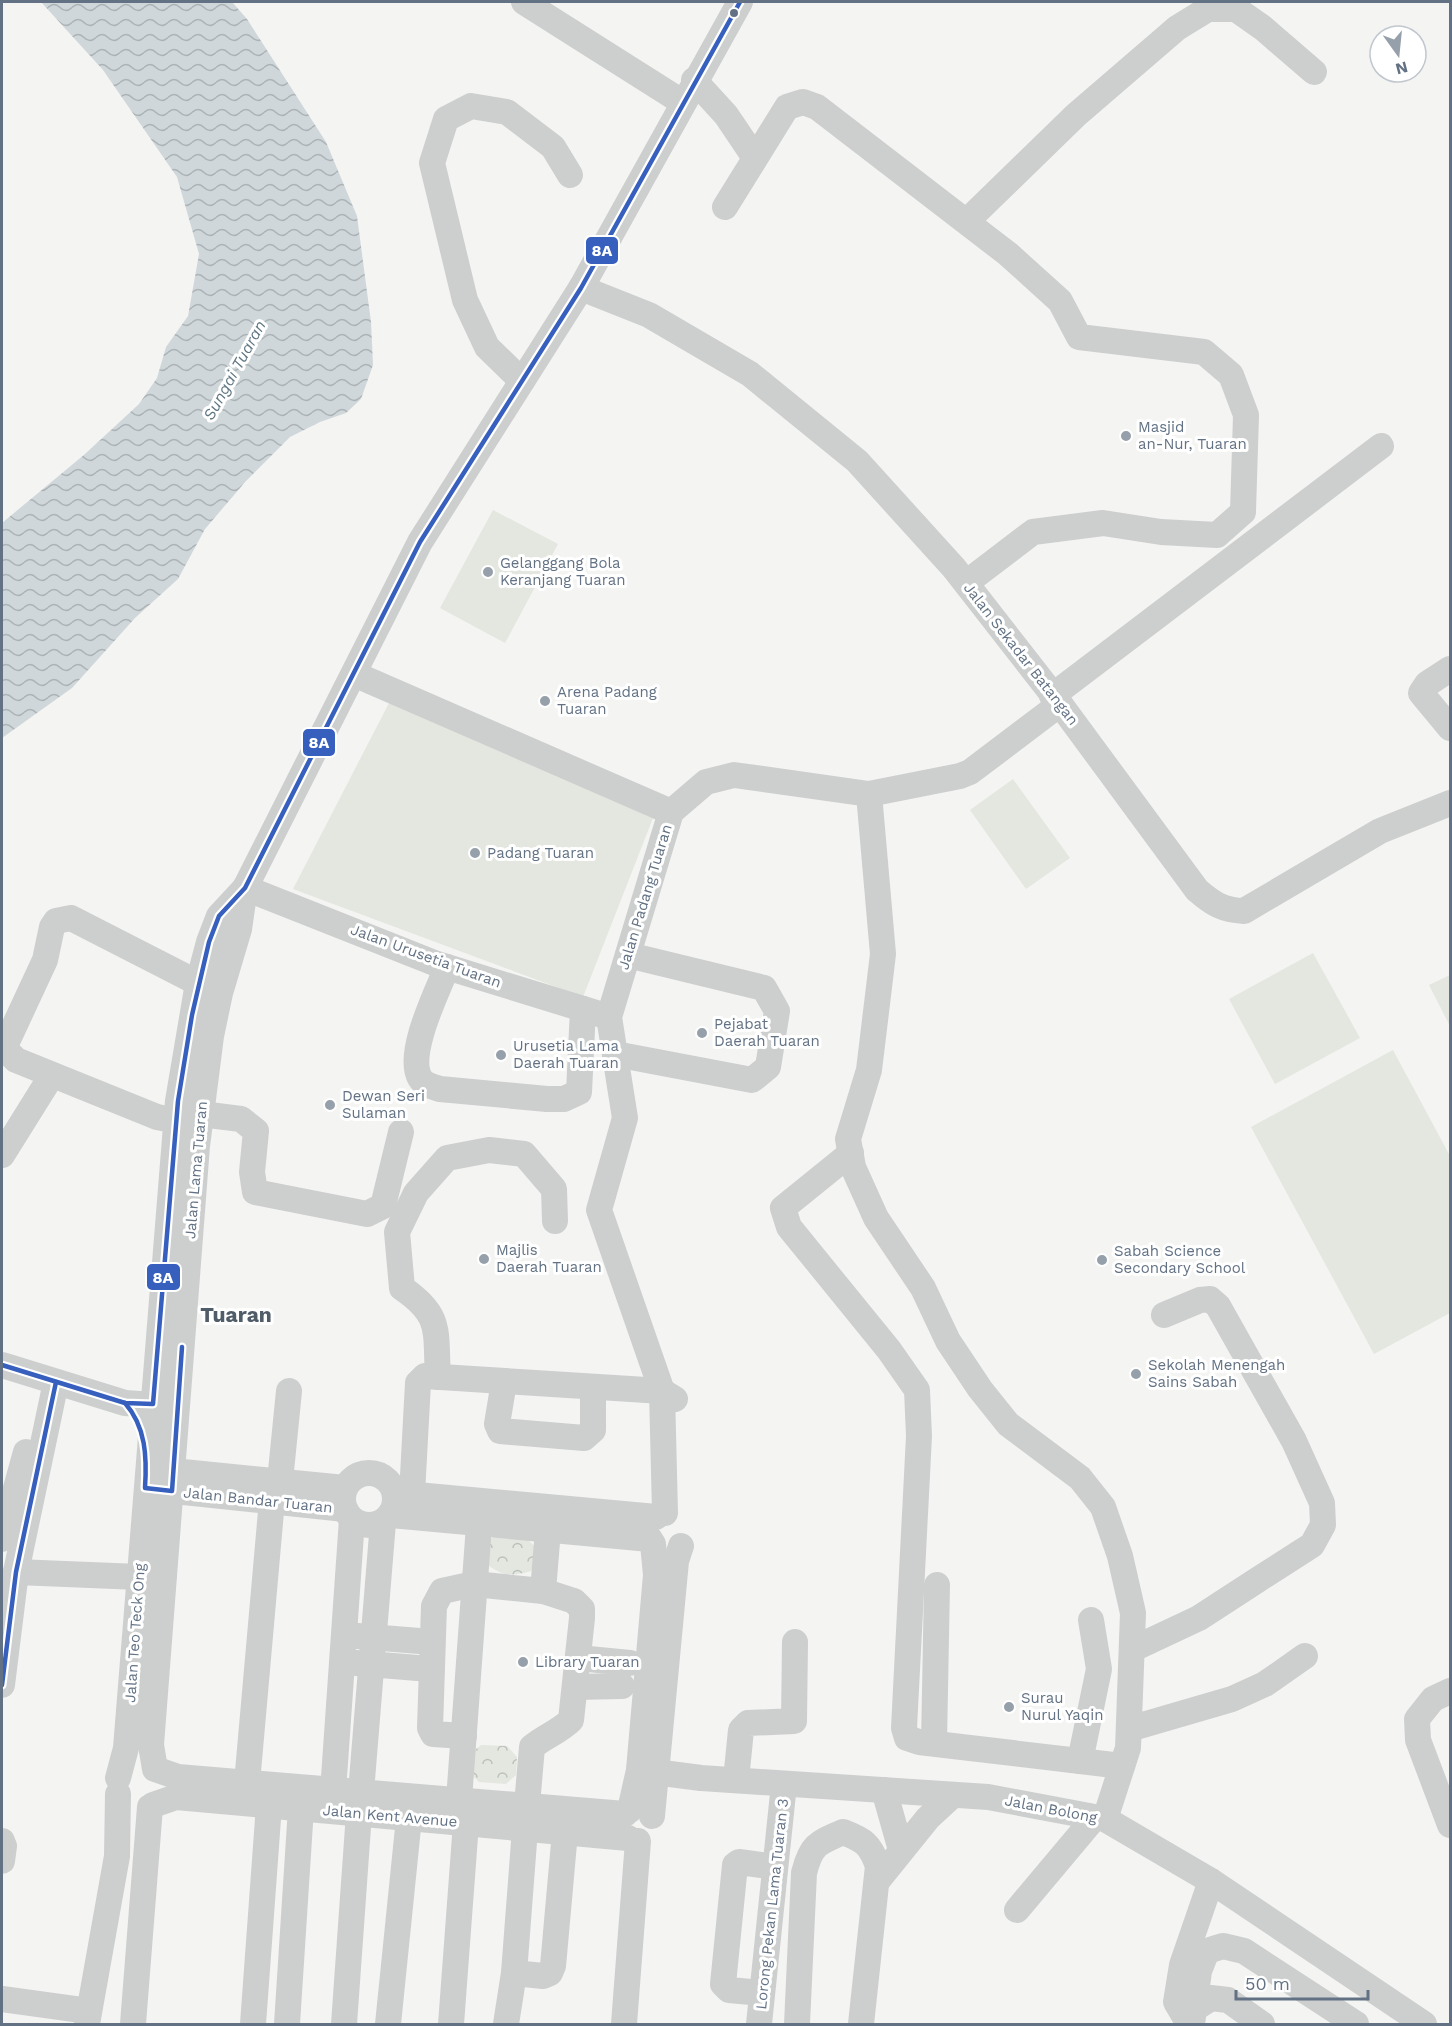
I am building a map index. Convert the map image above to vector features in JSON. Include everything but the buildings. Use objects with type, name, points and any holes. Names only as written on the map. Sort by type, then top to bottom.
[{"type":"street","points":[[524,2],[682,102]]},
{"type":"street","name":"Jalan Lama Tuaran","points":[[173,1481],[189,1117],[198,983],[219,916],[245,888],[420,542],[581,288],[682,102],[740,2]]},
{"type":"street","points":[[966,221],[1076,115],[1178,28],[1208,9],[1236,9],[1263,28],[1314,72]]},
{"type":"street","points":[[694,81],[726,115],[755,158]]},
{"type":"street","points":[[725,207],[787,106],[803,102],[817,107],[966,221],[1060,301],[1079,337],[1204,352],[1231,375],[1246,415],[1243,512],[1216,534],[1161,532],[1103,523],[1033,532],[966,584]]},
{"type":"street","points":[[522,381],[487,347],[465,300],[432,163],[446,119],[471,106],[507,112],[553,147],[570,175]]},
{"type":"street","name":"Jalan Sekadar Batangan","points":[[581,288],[649,315],[750,374],[856,461],[966,584],[1056,700],[1197,890],[1225,910],[1244,911],[1380,831],[1450,801]]},
{"type":"street","name":"Jalan Padang Tuaran","points":[[647,1771],[656,1575],[661,1526],[662,1391],[599,1210],[625,1118],[609,1017],[671,813],[706,782],[734,776],[869,794],[970,772],[1056,700],[1381,446]]},
{"type":"street","points":[[1450,669],[1427,684],[1422,693],[1450,728]]},
{"type":"street","points":[[354,674],[671,813]]},
{"type":"street","points":[[869,794],[883,954],[869,1071],[848,1139],[853,1167],[876,1218],[923,1288],[948,1341],[980,1389],[1008,1424],[1080,1478],[1103,1507],[1120,1556],[1133,1613],[1128,1748],[1122,1766],[1100,1818],[1017,1910]]},
{"type":"street","name":"Jalan Lama Tuaran","points":[[146,1484],[153,1404],[189,1117],[220,993],[239,929],[245,888]]},
{"type":"street","name":"Jalan Urusetia Tuaran","points":[[245,888],[447,967],[609,1017]]},
{"type":"street","points":[[198,983],[71,918],[63,918],[56,921],[52,927],[45,960],[4,1051],[16,1060],[157,1118],[241,1119],[256,1131],[252,1172],[255,1192],[367,1214],[383,1206],[401,1132]]},
{"type":"street","points":[[615,1054],[752,1080],[768,1066],[777,1011],[764,988],[628,955]]},
{"type":"street","points":[[447,967],[416,1050],[417,1071],[420,1078],[425,1084],[440,1089],[547,1099],[564,1099],[579,1092],[583,1009]]},
{"type":"street","points":[[2,1155],[52,1075]]},
{"type":"street","points":[[438,1377],[434,1317],[421,1301],[402,1288],[397,1232],[416,1193],[447,1158],[489,1150],[524,1154],[554,1190],[555,1221]]},
{"type":"street","points":[[851,1153],[783,1209],[789,1227],[889,1350],[917,1390],[920,1436],[904,1728],[907,1738],[1122,1766]]},
{"type":"street","points":[[1133,1649],[1199,1618],[1268,1574],[1311,1545],[1323,1525],[1322,1503],[1294,1441],[1218,1306],[1210,1299],[1200,1300],[1164,1315]]},
{"type":"street","points":[[2,1365],[125,1403],[178,1407]]},
{"type":"street","points":[[344,2025],[371,1664],[395,1506],[418,1383],[425,1376],[593,1389],[662,1391]]},
{"type":"street","points":[[2,1539],[51,1380]]},
{"type":"street","points":[[2,1685],[16,1572],[51,1380]]},
{"type":"street","points":[[504,1382],[497,1424],[500,1431],[584,1438],[593,1430],[593,1389]]},
{"type":"street","points":[[247,1783],[276,1491],[289,1391]]},
{"type":"street","points":[[125,1403],[136,1414],[142,1426],[146,1484]]},
{"type":"street","points":[[333,1800],[347,1505],[352,1479],[369,1473],[386,1478],[395,1506]]},
{"type":"street","name":"Jalan Bandar Tuaran","points":[[146,1484],[173,1481],[276,1491],[347,1505]]},
{"type":"street","name":"Jalan Teo Teck Ong","points":[[155,1769],[151,1745],[173,1481]]},
{"type":"street","name":"Jalan Teo Teck Ong","points":[[117,1856],[118,1786],[125,1756],[146,1484]]},
{"type":"street","points":[[347,1505],[367,1526],[395,1506],[661,1526]]},
{"type":"street","points":[[395,1506],[479,1525],[548,1530],[661,1526]]},
{"type":"street","points":[[451,2025],[463,1812],[464,1736],[479,1525]]},
{"type":"street","points":[[624,2025],[638,1820],[647,1771],[660,1734],[676,1561],[681,1546],[670,1551],[661,1526]]},
{"type":"street","points":[[543,1591],[548,1530]]},
{"type":"street","points":[[16,1572],[139,1577]]},
{"type":"street","points":[[464,1736],[433,1734],[430,1728],[430,1669],[434,1606],[442,1591],[474,1584],[543,1591],[574,1601],[582,1609],[571,1720],[559,1732],[543,1738],[532,1747],[514,1973],[506,2025]]},
{"type":"street","points":[[934,1743],[937,1585]]},
{"type":"street","points":[[1080,1761],[1099,1669],[1091,1620]]},
{"type":"street","points":[[342,1634],[432,1642]]},
{"type":"street","points":[[718,1779],[741,1730],[748,1723],[794,1721],[795,1642]]},
{"type":"street","points":[[1129,1729],[1232,1699],[1265,1684],[1305,1656]]},
{"type":"street","points":[[575,1687],[626,1674],[578,1658]]},
{"type":"street","points":[[340,1662],[430,1669]]},
{"type":"street","points":[[1450,1691],[1433,1699],[1418,1719],[1418,1740],[1450,1825]]},
{"type":"street","points":[[660,1734],[666,1753],[679,1763],[718,1779]]},
{"type":"street","points":[[2,1999],[88,2018],[117,1856],[148,1807],[161,1796],[163,1784],[155,1769],[146,1764],[132,1764],[118,1786],[127,1805],[148,1807]]},
{"type":"street","name":"Jalan Kent Avenue","points":[[155,1769],[178,1777],[247,1783],[360,1803],[526,1817],[638,1820]]},
{"type":"street","name":"Jalan Bolong","points":[[647,1771],[718,1779],[988,1797],[1100,1818],[1211,1881],[1424,2025]]},
{"type":"street","points":[[638,1820],[662,1788],[677,1780],[718,1779]]},
{"type":"street","name":"Lorong Pekan Lama Tuaran 3","points":[[759,2025],[784,1784]]},
{"type":"street","points":[[884,1790],[901,1850]]},
{"type":"street","points":[[878,1880],[901,1850],[952,1795]]},
{"type":"street","name":"Jalan Kent Avenue","points":[[148,1807],[176,1797],[301,1808],[333,1800]]},
{"type":"street","name":"Jalan Kent Avenue","points":[[360,1803],[409,1818],[463,1812]]},
{"type":"street","points":[[253,2025],[269,1805]]},
{"type":"street","points":[[133,2025],[148,1807]]},
{"type":"street","points":[[287,2025],[301,1808]]},
{"type":"street","name":"Jalan Kent Avenue","points":[[526,1817],[565,1832],[638,1820]]},
{"type":"street","points":[[388,2025],[409,1818]]},
{"type":"street","points":[[514,1973],[543,1976],[550,1973],[553,1966],[565,1832]]},
{"type":"street","points":[[797,2025],[804,1873],[808,1854],[818,1842],[843,1832],[863,1840],[873,1853],[878,1866],[861,2025]]},
{"type":"street","points":[[2,1841],[4,1846],[2,1860]]},
{"type":"street","points":[[762,1993],[729,1990],[723,1984],[735,1865],[739,1862],[775,1867]]},
{"type":"street","points":[[1185,2017],[1182,1965],[1211,1881]]},
{"type":"street","points":[[1185,2017],[1207,1952],[1223,1946],[1244,1951],[1356,2025]]},
{"type":"street","points":[[1185,2017],[1211,1998],[1228,2000],[1262,2025]]},
{"type":"green space","points":[[493,510],[558,544],[505,643],[440,608]]},
{"type":"green space","name":"Padang Tuaran","points":[[389,703],[653,818],[583,997],[293,889]]},
{"type":"green space","points":[[1013,779],[1070,858],[1026,889],[970,810]]},
{"type":"green space","points":[[1313,953],[1360,1038],[1275,1084],[1229,999]]},
{"type":"green space","points":[[1450,975],[1450,1026],[1429,985]]},
{"type":"green space","points":[[1393,1050],[1450,1156],[1450,1313],[1374,1354],[1251,1127]]},
{"type":"green space","points":[[499,1534],[524,1537],[537,1548],[535,1564],[531,1571],[508,1574],[487,1564],[490,1539]]},
{"type":"green space","points":[[481,1745],[507,1746],[517,1757],[516,1775],[506,1784],[479,1782],[470,1773],[470,1754]]},
{"type":"water","name":"Sungai Tuaran","points":[[41,2],[232,2],[247,19],[326,142],[357,216],[371,322],[373,365],[361,399],[346,413],[320,422],[290,437],[246,481],[205,529],[178,579],[135,618],[72,688],[2,738],[2,523],[85,454],[139,404],[157,378],[166,347],[188,316],[199,254],[177,177],[103,70]]},
{"type":"transit line","name":"8A","points":[[2,1365],[125,1403],[153,1404],[178,1101],[192,1015],[209,942],[219,916],[245,888],[420,542],[581,288],[740,2]]},
{"type":"transit line","name":"8A","points":[[125,1403],[137,1422],[144,1443],[145,1488],[172,1491],[182,1347]]},
{"type":"transit line","name":"8A","points":[[2,1685],[16,1572],[56,1382]]},
{"type":"place","name":"Masjid an-Nur, Tuaran","points":[[1126,436]]},
{"type":"place","name":"Gelanggang Bola Keranjang Tuaran","points":[[488,572]]},
{"type":"place","name":"Arena Padang Tuaran","points":[[545,701]]},
{"type":"place","name":"Padang Tuaran","points":[[475,853]]},
{"type":"place","name":"Pejabat Daerah Tuaran","points":[[702,1033]]},
{"type":"place","name":"Urusetia Lama Daerah Tuaran","points":[[501,1055]]},
{"type":"place","name":"Dewan Seri Sulaman","points":[[330,1105]]},
{"type":"place","name":"Majlis Daerah Tuaran","points":[[484,1259]]},
{"type":"place","name":"Sabah Science Secondary School","points":[[1102,1260]]},
{"type":"place","name":"Sekolah Menengah Sains Sabah","points":[[1136,1374]]},
{"type":"place","name":"Library Tuaran","points":[[523,1662]]},
{"type":"place","name":"Surau Nurul Yaqin","points":[[1009,1707]]},
{"type":"district","name":"Tuaran","points":[[236,1315]]}]
